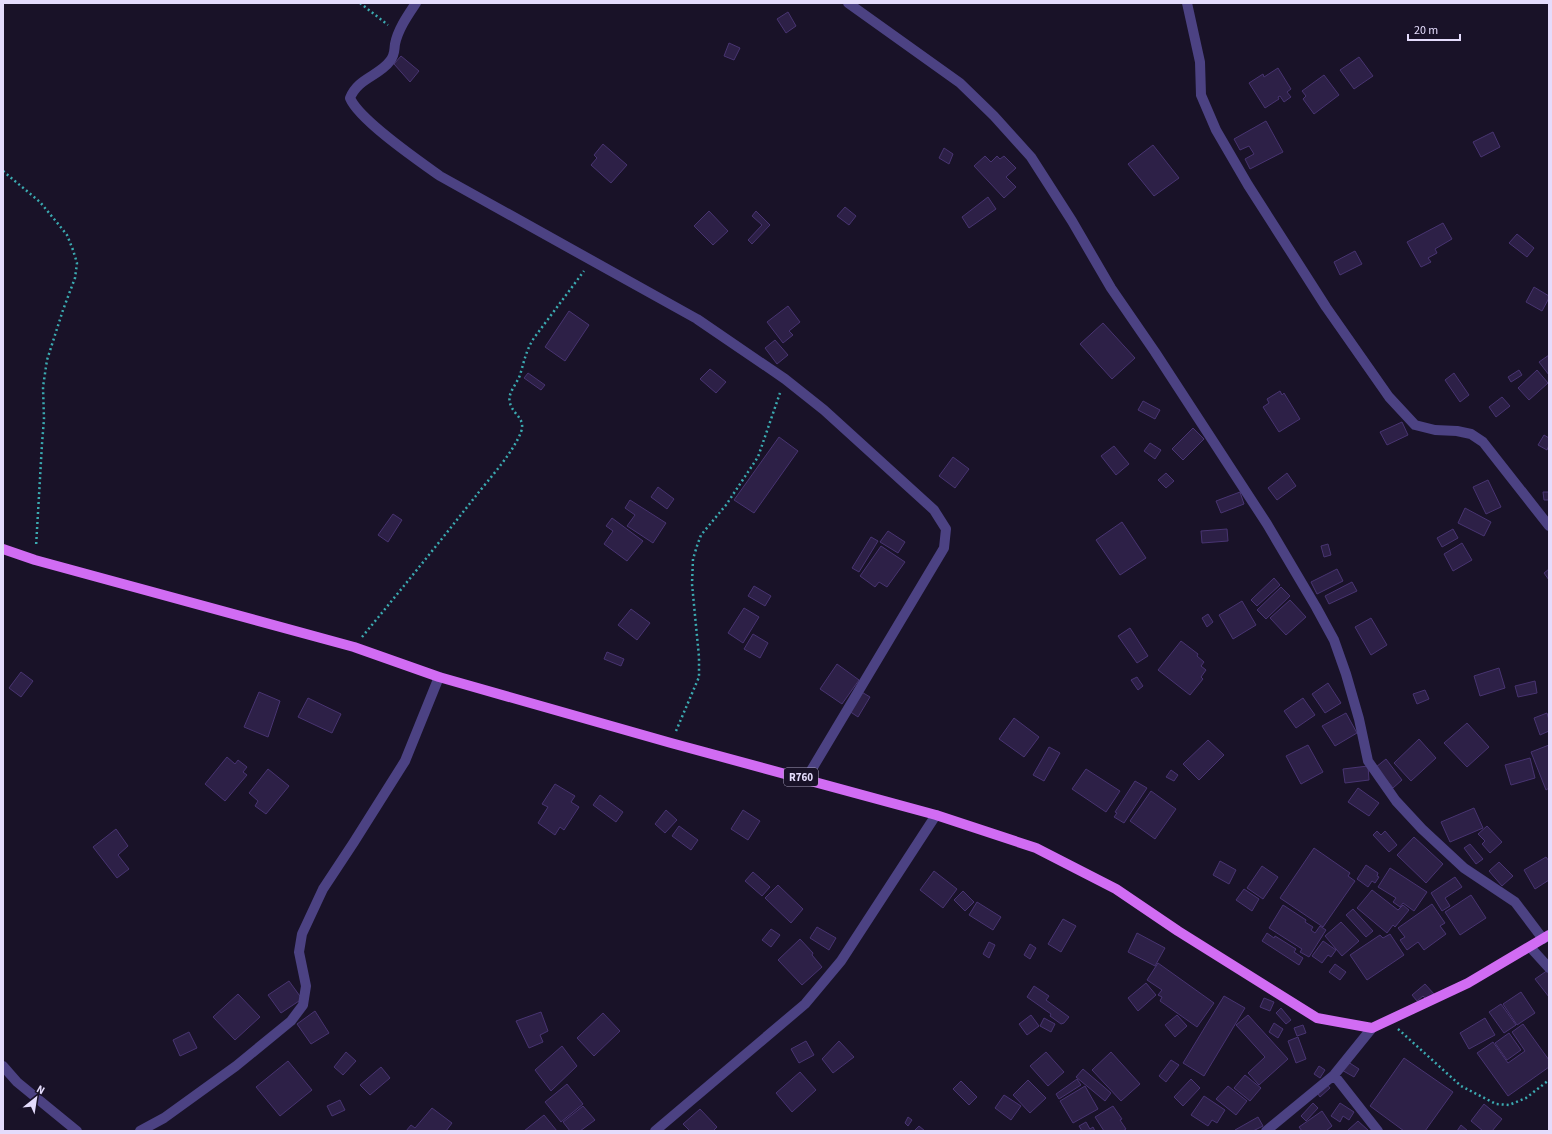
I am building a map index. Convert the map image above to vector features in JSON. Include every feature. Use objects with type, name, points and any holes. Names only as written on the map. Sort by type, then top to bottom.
[{"type":"main road","name":"R760","points":[[3,549],[35,560],[354,646],[439,677],[671,743],[936,815],[1036,848],[1116,889],[1178,931],[1317,1018],[1372,1028]]},
{"type":"main road","points":[[1372,1028],[1468,983],[1546,937]]},
{"type":"street","points":[[416,3],[405,20],[395,44],[395,52],[390,61],[383,68],[360,83],[353,91],[350,98],[353,104],[380,130],[440,176],[697,320],[785,379],[824,410],[934,510],[946,529],[944,548],[806,779]]},
{"type":"street","points":[[848,3],[960,83],[994,116],[1031,157],[1072,221],[1111,288],[1155,352],[1267,524],[1316,607],[1334,640],[1346,674],[1359,719],[1368,761],[1396,801],[1422,829],[1464,868],[1515,902],[1546,937]]},
{"type":"street","points":[[1187,3],[1200,62],[1201,95],[1216,130],[1256,199],[1326,307],[1389,397],[1415,425],[1435,430],[1457,431],[1471,434],[1483,442],[1549,526]]},
{"type":"street","points":[[140,1131],[164,1118],[236,1066],[292,1021],[304,1004],[306,986],[299,952],[302,934],[323,889],[404,761],[439,677]]},
{"type":"street","points":[[655,1131],[805,1004],[841,962],[936,815]]},
{"type":"street","points":[[1530,947],[1549,968]]},
{"type":"street","points":[[1266,1131],[1334,1074],[1372,1028]]},
{"type":"street","points":[[3,1066],[17,1082],[77,1131]]},
{"type":"street","points":[[1334,1074],[1378,1131]]},
{"type":"path","points":[[360,3],[399,34]]},
{"type":"path","points":[[3,171],[40,202],[59,225],[67,236],[77,263],[75,278],[47,360],[43,387],[44,419],[35,560]]},
{"type":"path","points":[[354,646],[424,561],[507,456],[521,432],[522,423],[519,416],[510,404],[510,397],[520,377],[527,350],[534,338],[591,261]]},
{"type":"path","points":[[671,743],[699,677],[700,657],[692,584],[693,559],[697,546],[701,535],[726,505],[758,457],[785,379]]},
{"type":"path","points":[[1389,1021],[1461,1086],[1496,1104],[1509,1105],[1526,1098],[1549,1080]]},
{"type":"building","points":[[788,12],[796,26],[786,33],[777,19]]},
{"type":"building","points":[[729,43],[740,48],[734,60],[724,56]]},
{"type":"building","points":[[401,56],[419,71],[410,82],[394,64]]},
{"type":"building","points":[[1359,57],[1373,76],[1354,89],[1340,70]]},
{"type":"building","points":[[1278,68],[1291,89],[1287,92],[1291,97],[1284,102],[1280,96],[1278,97],[1279,99],[1265,108],[1249,83],[1263,74],[1264,77]]},
{"type":"building","points":[[1324,75],[1339,95],[1314,114],[1303,99],[1306,96],[1302,91]]},
{"type":"building","points":[[1266,121],[1283,152],[1250,169],[1245,159],[1254,154],[1249,146],[1240,150],[1234,139]]},
{"type":"building","points":[[1493,132],[1500,147],[1481,157],[1473,142]]},
{"type":"building","points":[[603,144],[627,165],[611,183],[591,165],[597,158],[594,155]]},
{"type":"building","points":[[1153,145],[1179,178],[1154,196],[1128,164]]},
{"type":"building","points":[[944,148],[953,154],[949,164],[939,158]]},
{"type":"building","points":[[985,156],[991,162],[997,156],[1000,159],[1004,156],[1016,168],[1006,177],[1016,187],[1004,198],[974,166]]},
{"type":"building","points":[[988,197],[996,209],[969,228],[962,217]]},
{"type":"building","points":[[845,207],[856,216],[849,225],[837,216]]},
{"type":"building","points":[[709,211],[728,231],[713,245],[694,226]]},
{"type":"building","points":[[756,211],[770,225],[752,244],[748,240],[762,225],[752,216]]},
{"type":"building","points":[[1443,223],[1452,239],[1435,249],[1437,253],[1428,258],[1431,262],[1421,267],[1407,242]]},
{"type":"building","points":[[1517,234],[1534,248],[1527,257],[1509,243]]},
{"type":"building","points":[[1355,251],[1362,264],[1340,275],[1334,262]]},
{"type":"building","points":[[1534,287],[1549,296],[1542,311],[1526,302]]},
{"type":"building","points":[[788,306],[800,322],[789,331],[793,335],[783,343],[767,322]]},
{"type":"building","points":[[569,311],[589,325],[565,361],[545,347]]},
{"type":"building","points":[[1103,323],[1135,358],[1112,379],[1080,344]]},
{"type":"building","points":[[775,340],[788,355],[777,364],[765,348]]},
{"type":"building","points":[[1549,355],[1549,375],[1539,362]]},
{"type":"building","points":[[710,369],[726,382],[716,393],[700,379]]},
{"type":"building","points":[[1519,370],[1522,375],[1511,382],[1508,377]]},
{"type":"building","points":[[1537,370],[1548,383],[1529,400],[1518,388]]},
{"type":"building","points":[[528,373],[545,385],[541,390],[524,378]]},
{"type":"building","points":[[1454,373],[1469,395],[1460,402],[1445,380]]},
{"type":"building","points":[[1280,391],[1282,395],[1284,393],[1300,419],[1279,432],[1263,407],[1269,403],[1267,399]]},
{"type":"building","points":[[1502,397],[1510,406],[1496,417],[1489,407]]},
{"type":"building","points":[[1143,401],[1160,410],[1155,419],[1138,410]]},
{"type":"building","points":[[1402,422],[1408,435],[1387,445],[1380,432]]},
{"type":"building","points":[[1193,428],[1204,439],[1183,460],[1172,449]]},
{"type":"building","points":[[1544,435],[1549,438],[1547,450],[1538,445]]},
{"type":"building","points":[[779,437],[798,451],[754,513],[734,500]]},
{"type":"building","points":[[1150,443],[1161,450],[1155,459],[1144,451]]},
{"type":"building","points":[[1114,446],[1129,464],[1116,475],[1101,456]]},
{"type":"building","points":[[953,457],[969,469],[955,488],[939,476]]},
{"type":"building","points":[[1166,473],[1174,481],[1166,488],[1158,480]]},
{"type":"building","points":[[1287,473],[1296,486],[1277,500],[1268,488]]},
{"type":"building","points":[[1488,480],[1501,507],[1486,514],[1473,487]]},
{"type":"building","points":[[658,487],[674,499],[667,509],[651,497]]},
{"type":"building","points":[[1240,492],[1244,504],[1221,513],[1216,501]]},
{"type":"building","points":[[1543,492],[1549,492],[1549,500],[1544,500]]},
{"type":"building","points":[[630,500],[666,523],[653,543],[627,526],[635,515],[625,508]]},
{"type":"building","points":[[1465,508],[1491,522],[1484,536],[1458,523]]},
{"type":"building","points":[[393,514],[402,520],[388,542],[378,535]]},
{"type":"building","points":[[612,518],[643,541],[627,561],[604,544],[613,531],[606,526]]},
{"type":"building","points":[[1122,522],[1146,558],[1120,575],[1096,540]]},
{"type":"building","points":[[1227,529],[1228,541],[1202,543],[1201,531]]},
{"type":"building","points":[[1453,529],[1458,538],[1442,547],[1437,538]]},
{"type":"building","points":[[888,531],[905,542],[898,553],[880,542]]},
{"type":"building","points":[[871,537],[878,541],[859,572],[852,568]]},
{"type":"building","points":[[1462,543],[1472,560],[1453,571],[1444,554]]},
{"type":"building","points":[[1328,544],[1331,555],[1324,557],[1321,546]]},
{"type":"building","points":[[881,546],[905,562],[887,587],[879,582],[875,587],[860,576]]},
{"type":"building","points":[[1337,569],[1343,581],[1317,594],[1311,582]]},
{"type":"building","points":[[1549,569],[1549,580],[1544,573]]},
{"type":"building","points":[[1274,578],[1280,585],[1257,606],[1251,600]]},
{"type":"building","points":[[1352,582],[1357,591],[1329,604],[1325,596]]},
{"type":"building","points":[[754,586],[771,596],[765,606],[748,596]]},
{"type":"building","points":[[1281,587],[1290,596],[1266,619],[1257,610]]},
{"type":"building","points":[[1290,600],[1306,617],[1286,635],[1270,618]]},
{"type":"building","points":[[1242,601],[1256,625],[1233,639],[1219,615]]},
{"type":"building","points":[[744,608],[759,617],[743,643],[728,633]]},
{"type":"building","points":[[631,609],[650,623],[637,640],[618,625]]},
{"type":"building","points":[[1208,614],[1213,622],[1207,627],[1202,618]]},
{"type":"building","points":[[1371,618],[1387,645],[1371,655],[1355,627]]},
{"type":"building","points":[[1130,628],[1148,656],[1137,663],[1118,636]]},
{"type":"building","points":[[753,634],[768,643],[760,658],[744,649]]},
{"type":"building","points":[[1181,641],[1198,654],[1197,656],[1204,662],[1201,666],[1206,670],[1201,677],[1203,679],[1190,695],[1158,670]]},
{"type":"building","points":[[607,652],[624,659],[621,666],[604,659]]},
{"type":"building","points":[[837,664],[859,680],[842,704],[820,689]]},
{"type":"building","points":[[1499,668],[1505,688],[1480,696],[1474,676]]},
{"type":"building","points":[[21,672],[33,681],[21,697],[9,688]]},
{"type":"building","points":[[1137,677],[1143,686],[1138,690],[1131,680]]},
{"type":"building","points":[[1535,681],[1537,693],[1518,697],[1515,686]]},
{"type":"building","points":[[1328,683],[1341,703],[1325,713],[1312,694]]},
{"type":"building","points":[[1425,690],[1429,699],[1417,704],[1413,694]]},
{"type":"building","points":[[860,691],[870,697],[858,717],[849,711]]},
{"type":"building","points":[[259,692],[280,701],[268,737],[244,727]]},
{"type":"building","points":[[308,698],[341,714],[332,733],[298,717]]},
{"type":"building","points":[[1303,698],[1315,715],[1296,728],[1284,711]]},
{"type":"building","points":[[1346,713],[1357,733],[1335,746],[1322,726]]},
{"type":"building","points":[[1547,713],[1549,720],[1549,731],[1540,735],[1534,718]]},
{"type":"building","points":[[1014,718],[1039,737],[1024,757],[999,739]]},
{"type":"building","points":[[1467,723],[1489,747],[1467,767],[1444,743]]},
{"type":"building","points":[[1419,739],[1436,758],[1411,781],[1394,763]]},
{"type":"building","points":[[1208,740],[1224,755],[1199,780],[1183,764]]},
{"type":"building","points":[[1308,745],[1323,772],[1301,784],[1286,756]]},
{"type":"building","points":[[1549,745],[1549,788],[1546,790],[1531,752]]},
{"type":"building","points":[[1049,747],[1060,753],[1044,781],[1033,775]]},
{"type":"building","points":[[227,757],[235,764],[238,760],[247,767],[243,772],[247,775],[225,801],[205,784]]},
{"type":"building","points":[[1530,758],[1535,778],[1511,785],[1505,765]]},
{"type":"building","points":[[1386,759],[1402,780],[1393,788],[1376,767]]},
{"type":"building","points":[[1368,766],[1369,780],[1345,783],[1343,769]]},
{"type":"building","points":[[268,769],[289,786],[266,814],[255,806],[258,801],[249,793]]},
{"type":"building","points":[[1086,769],[1120,791],[1106,812],[1072,789]]},
{"type":"building","points":[[1171,770],[1178,775],[1174,781],[1166,777]]},
{"type":"building","points":[[1135,781],[1147,788],[1124,823],[1114,817],[1117,813],[1115,812]]},
{"type":"building","points":[[555,784],[575,796],[571,802],[579,807],[564,830],[560,827],[555,835],[538,823],[548,807],[542,804]]},
{"type":"building","points":[[1358,788],[1379,803],[1369,816],[1348,802]]},
{"type":"building","points":[[1151,791],[1176,809],[1155,839],[1130,821]]},
{"type":"building","points":[[600,795],[623,812],[616,822],[593,805]]},
{"type":"building","points":[[1474,808],[1483,828],[1450,842],[1441,822]]},
{"type":"building","points":[[666,810],[677,820],[665,833],[655,824]]},
{"type":"building","points":[[743,810],[760,821],[748,840],[731,829]]},
{"type":"building","points":[[679,826],[698,840],[691,850],[672,836]]},
{"type":"building","points":[[1487,826],[1502,842],[1490,853],[1482,844],[1485,841],[1478,834]]},
{"type":"building","points":[[116,829],[128,846],[118,855],[129,869],[117,878],[93,847]]},
{"type":"building","points":[[1377,831],[1381,835],[1385,831],[1397,845],[1389,852],[1373,835]]},
{"type":"building","points":[[1414,837],[1443,864],[1426,883],[1397,855]]},
{"type":"building","points":[[1470,844],[1483,859],[1476,864],[1464,848]]},
{"type":"building","points":[[1314,848],[1350,873],[1348,876],[1355,881],[1323,927],[1280,898]]},
{"type":"building","points":[[1546,857],[1549,861],[1549,880],[1535,889],[1524,870]]},
{"type":"building","points":[[1220,861],[1236,870],[1229,884],[1213,875]]},
{"type":"building","points":[[1499,862],[1513,876],[1502,886],[1489,871]]},
{"type":"building","points":[[1366,865],[1378,873],[1377,876],[1379,877],[1375,883],[1372,881],[1368,887],[1357,879]]},
{"type":"building","points":[[1262,866],[1278,877],[1263,899],[1247,888]]},
{"type":"building","points":[[1390,868],[1427,892],[1414,911],[1403,903],[1400,907],[1393,902],[1396,898],[1378,887]]},
{"type":"building","points":[[934,871],[957,889],[943,908],[920,890]]},
{"type":"building","points":[[753,872],[770,887],[762,896],[745,881]]},
{"type":"building","points":[[1455,877],[1462,887],[1445,898],[1450,906],[1442,911],[1431,893]]},
{"type":"building","points":[[778,885],[803,909],[791,923],[765,898]]},
{"type":"building","points":[[1244,889],[1259,899],[1252,911],[1236,900]]},
{"type":"building","points":[[1372,890],[1398,910],[1403,905],[1409,910],[1395,927],[1393,925],[1387,933],[1357,908]]},
{"type":"building","points":[[963,891],[974,902],[965,911],[954,900]]},
{"type":"building","points":[[1471,895],[1486,918],[1460,935],[1445,912]]},
{"type":"building","points":[[977,902],[1001,917],[993,930],[969,915]]},
{"type":"building","points":[[1432,904],[1445,923],[1440,926],[1446,934],[1424,950],[1418,942],[1407,950],[1400,940],[1405,937],[1398,928]]},
{"type":"building","points":[[1283,905],[1306,920],[1305,922],[1313,927],[1311,930],[1315,933],[1320,926],[1326,930],[1309,957],[1300,952],[1302,949],[1269,928]]},
{"type":"building","points":[[1353,909],[1373,931],[1366,937],[1346,915]]},
{"type":"building","points":[[1063,919],[1076,926],[1061,952],[1048,944]]},
{"type":"building","points":[[1341,922],[1359,941],[1342,956],[1325,936]]},
{"type":"building","points":[[817,927],[836,938],[829,950],[810,938]]},
{"type":"building","points":[[771,929],[780,935],[771,947],[762,940]]},
{"type":"building","points":[[1137,933],[1165,948],[1155,966],[1128,952]]},
{"type":"building","points":[[1267,933],[1274,938],[1275,936],[1296,949],[1294,952],[1303,958],[1299,965],[1262,941]]},
{"type":"building","points":[[1390,934],[1404,955],[1367,980],[1350,955],[1380,935],[1383,938]]},
{"type":"building","points":[[800,939],[813,953],[812,955],[822,967],[802,985],[778,960]]},
{"type":"building","points":[[1323,941],[1336,950],[1331,957],[1328,955],[1322,963],[1312,956]]},
{"type":"building","points":[[989,942],[995,945],[989,958],[983,954]]},
{"type":"building","points":[[1030,944],[1036,948],[1030,959],[1024,955]]},
{"type":"building","points":[[1158,963],[1214,1003],[1197,1027],[1160,1001],[1162,997],[1158,995],[1162,990],[1147,980]]},
{"type":"building","points":[[1335,964],[1346,972],[1340,980],[1329,972]]},
{"type":"building","points":[[1548,970],[1549,971],[1549,997],[1535,979]]},
{"type":"building","points":[[289,981],[302,999],[281,1013],[268,995]]},
{"type":"building","points":[[1146,983],[1156,995],[1138,1011],[1128,998]]},
{"type":"building","points":[[1425,984],[1434,994],[1427,1000],[1423,996],[1417,1001],[1412,995]]},
{"type":"building","points":[[1034,986],[1049,996],[1046,1000],[1069,1017],[1064,1023],[1061,1024],[1050,1016],[1051,1014],[1027,997]]},
{"type":"building","points":[[1521,992],[1535,1013],[1517,1025],[1503,1004]]},
{"type":"building","points":[[238,994],[260,1017],[235,1040],[213,1017]]},
{"type":"building","points":[[1224,996],[1245,1008],[1204,1076],[1183,1063]]},
{"type":"building","points":[[1264,998],[1274,1002],[1270,1011],[1260,1007]]},
{"type":"building","points":[[1501,1004],[1516,1025],[1504,1033],[1489,1012]]},
{"type":"building","points":[[1281,1008],[1291,1020],[1286,1024],[1276,1013]]},
{"type":"building","points":[[315,1011],[329,1033],[311,1044],[297,1024]]},
{"type":"building","points":[[541,1012],[548,1031],[540,1035],[543,1042],[529,1048],[516,1021]]},
{"type":"building","points":[[603,1013],[620,1031],[594,1056],[577,1038]]},
{"type":"building","points":[[1031,1015],[1039,1026],[1027,1035],[1019,1024]]},
{"type":"building","points":[[1177,1015],[1187,1026],[1175,1037],[1165,1025]]},
{"type":"building","points":[[1248,1015],[1288,1059],[1259,1085],[1248,1073],[1265,1057],[1236,1025]]},
{"type":"building","points":[[1044,1018],[1055,1024],[1051,1032],[1040,1026]]},
{"type":"building","points":[[1485,1018],[1495,1035],[1469,1049],[1460,1033]]},
{"type":"building","points":[[1274,1023],[1283,1029],[1278,1038],[1269,1032]]},
{"type":"building","points":[[1523,1024],[1549,1060],[1549,1067],[1508,1096],[1477,1053],[1493,1042],[1508,1063],[1525,1051],[1512,1032]]},
{"type":"building","points":[[1303,1025],[1306,1033],[1297,1036],[1294,1028]]},
{"type":"building","points":[[189,1032],[197,1048],[180,1056],[173,1040]]},
{"type":"building","points":[[1509,1033],[1521,1050],[1507,1060],[1495,1043]]},
{"type":"building","points":[[1298,1037],[1306,1059],[1296,1063],[1288,1041]]},
{"type":"building","points":[[806,1041],[814,1055],[799,1063],[791,1049]]},
{"type":"building","points":[[839,1041],[854,1057],[833,1073],[822,1059]]},
{"type":"building","points":[[562,1046],[577,1066],[551,1091],[535,1070]]},
{"type":"building","points":[[346,1052],[356,1061],[343,1075],[334,1067]]},
{"type":"building","points":[[1046,1052],[1064,1072],[1048,1086],[1030,1066]]},
{"type":"building","points":[[1111,1052],[1140,1084],[1121,1101],[1092,1070]]},
{"type":"building","points":[[1404,1058],[1453,1092],[1425,1131],[1404,1131],[1370,1106]]},
{"type":"building","points":[[1171,1060],[1179,1065],[1166,1082],[1159,1076]]},
{"type":"building","points":[[1345,1060],[1359,1069],[1354,1077],[1340,1069]]},
{"type":"building","points":[[288,1061],[312,1090],[280,1116],[256,1087]]},
{"type":"building","points":[[1319,1066],[1325,1070],[1320,1078],[1314,1074]]},
{"type":"building","points":[[381,1067],[390,1078],[370,1095],[360,1085]]},
{"type":"building","points":[[1083,1069],[1111,1093],[1105,1101],[1076,1077]]},
{"type":"building","points":[[800,1072],[816,1090],[792,1112],[776,1093]]},
{"type":"building","points":[[1245,1075],[1261,1088],[1250,1101],[1234,1088]]},
{"type":"building","points":[[1077,1079],[1081,1085],[1059,1099],[1056,1094]]},
{"type":"building","points":[[1191,1079],[1200,1088],[1183,1106],[1174,1097]]},
{"type":"building","points":[[1028,1080],[1046,1098],[1030,1113],[1013,1095]]},
{"type":"building","points":[[961,1081],[977,1097],[969,1105],[953,1089]]},
{"type":"building","points":[[1326,1083],[1330,1088],[1320,1097],[1316,1091]]},
{"type":"building","points":[[567,1084],[583,1104],[561,1122],[545,1102]]},
{"type":"building","points":[[1085,1086],[1098,1109],[1073,1123],[1060,1101]]},
{"type":"building","points":[[1228,1086],[1247,1101],[1236,1115],[1216,1099]]},
{"type":"building","points":[[1004,1095],[1021,1106],[1011,1120],[995,1108]]},
{"type":"building","points":[[1204,1096],[1225,1110],[1217,1123],[1212,1120],[1208,1126],[1191,1115]]},
{"type":"building","points":[[340,1100],[345,1110],[332,1116],[327,1106]]},
{"type":"building","points":[[1313,1103],[1318,1108],[1306,1121],[1301,1116]]},
{"type":"building","points":[[1340,1103],[1354,1112],[1349,1120],[1343,1116],[1340,1122],[1331,1116]]},
{"type":"building","points":[[1484,1104],[1502,1119],[1492,1131],[1483,1131],[1471,1121]]},
{"type":"building","points":[[583,1106],[595,1120],[580,1131],[570,1131],[563,1122]]},
{"type":"building","points":[[1113,1106],[1122,1119],[1120,1120],[1126,1129],[1123,1131],[1104,1131],[1095,1117]]},
{"type":"building","points":[[432,1108],[452,1123],[446,1131],[406,1131],[411,1125],[415,1128]]},
{"type":"building","points":[[700,1109],[717,1127],[713,1131],[690,1131],[683,1124]]},
{"type":"building","points":[[1322,1111],[1332,1126],[1326,1131],[1302,1131],[1299,1127]]},
{"type":"building","points":[[544,1115],[557,1131],[524,1131]]},
{"type":"building","points":[[908,1117],[912,1120],[908,1126],[905,1123]]},
{"type":"building","points":[[1258,1117],[1263,1126],[1253,1131],[1235,1131],[1235,1130]]},
{"type":"building","points":[[1358,1121],[1369,1131],[1347,1131]]},
{"type":"building","points":[[1086,1122],[1090,1129],[1093,1127],[1095,1131],[1082,1131],[1079,1126]]},
{"type":"building","points":[[1461,1125],[1468,1131],[1457,1131]]},
{"type":"building","points":[[919,1126],[925,1131],[914,1131]]}]
